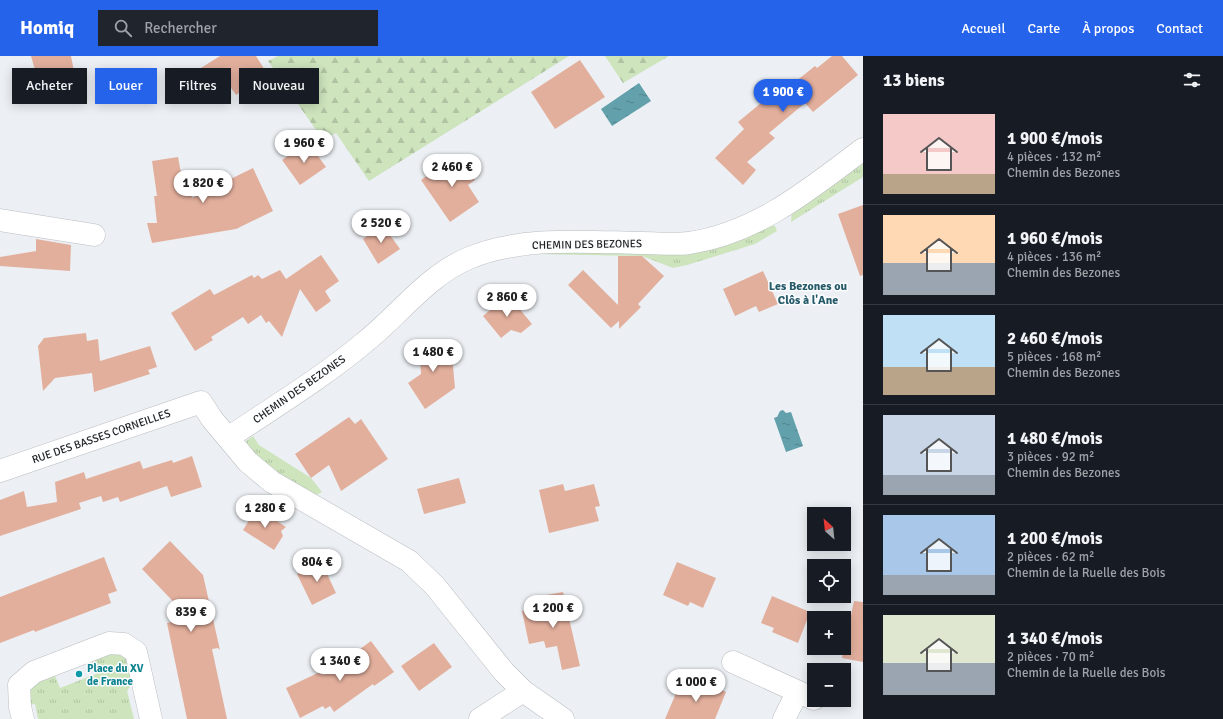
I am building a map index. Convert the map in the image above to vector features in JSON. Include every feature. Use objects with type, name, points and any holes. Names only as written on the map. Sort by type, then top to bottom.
[{"type":"street","name":"CHEMIN DES BEZONES","points":[[228,438],[300,390],[365,343],[408,304],[428,283],[446,270],[470,258],[522,245],[568,242],[688,244],[715,238],[740,230],[779,210],[863,149]]},
{"type":"street","points":[[0,220],[94,235]]},
{"type":"street","name":"RUE DES BASSES CORNEILLES","points":[[0,471],[201,402],[212,419],[228,438]]},
{"type":"street","points":[[228,438],[248,462],[272,482],[409,562],[435,586],[504,672],[523,691],[564,719]]},
{"type":"street","points":[[23,719],[20,707],[19,685],[34,672],[109,643],[124,644],[136,652],[151,719]]},
{"type":"street","points":[[733,662],[807,696]]},
{"type":"street","points":[[480,719],[523,691]]},
{"type":"street","points":[[784,719],[807,703]]},
{"type":"green space","points":[[278,56],[569,56],[369,181],[336,133],[323,140],[298,104],[319,104],[319,68],[273,68],[268,61]]},
{"type":"green space","points":[[605,56],[669,56],[623,83]]},
{"type":"green space","points":[[863,164],[863,177],[791,222],[792,210]]},
{"type":"green space","points":[[769,225],[775,226],[777,231],[755,244],[673,268],[642,256],[530,254]]},
{"type":"green space","points":[[253,436],[259,445],[311,478],[322,492],[311,498],[241,445]]},
{"type":"green space","points":[[112,649],[130,658],[134,681],[127,691],[134,719],[38,719],[35,704],[27,705],[31,680],[53,671],[60,688],[96,674],[90,657]]},
{"type":"water","points":[[639,83],[651,101],[612,126],[601,109]]},
{"type":"water","points":[[783,410],[786,413],[791,412],[803,446],[786,452],[774,418],[777,417],[780,411]]},
{"type":"building","points":[[31,56],[71,56],[73,68],[34,68]]},
{"type":"building","points":[[220,56],[256,56],[264,68],[239,68],[239,93],[236,95],[231,88],[231,68],[201,68]]},
{"type":"building","points":[[832,56],[842,56],[858,75],[813,112],[805,103],[769,133],[775,138],[747,162],[756,170],[743,185],[715,158],[744,129],[738,122],[767,98],[770,102],[815,66],[817,68]]},
{"type":"building","points":[[580,60],[605,97],[555,129],[531,92]]},
{"type":"building","points":[[310,145],[326,167],[300,185],[282,160],[298,149],[300,152]]},
{"type":"building","points":[[459,154],[475,180],[468,185],[479,202],[450,222],[421,180]]},
{"type":"building","points":[[178,157],[181,173],[188,172],[192,198],[253,168],[273,211],[236,229],[152,243],[147,223],[157,223],[154,196],[157,196],[152,161]]},
{"type":"building","points":[[863,205],[863,275],[860,276],[838,214]]},
{"type":"building","points":[[383,225],[400,249],[378,264],[363,239]]},
{"type":"building","points":[[36,239],[71,245],[70,271],[0,266],[0,257],[36,251]]},
{"type":"building","points":[[321,255],[339,281],[325,291],[331,301],[316,312],[300,289],[282,337],[269,321],[266,323],[261,315],[248,324],[243,317],[211,337],[213,340],[195,351],[171,313],[210,289],[214,295],[252,275],[254,278],[258,275],[262,279],[280,270],[286,279]]},
{"type":"building","points":[[618,256],[642,256],[664,276],[638,304],[641,307],[619,329],[619,321],[611,328],[568,285],[583,270],[618,305]]},
{"type":"building","points":[[763,271],[778,304],[759,312],[756,306],[735,316],[723,289]]},
{"type":"building","points":[[508,295],[532,324],[521,333],[511,330],[501,338],[483,316]]},
{"type":"building","points":[[86,333],[87,341],[98,339],[100,361],[150,346],[157,367],[148,370],[150,374],[94,392],[92,373],[55,378],[43,391],[38,346],[44,338]]},
{"type":"building","points":[[443,339],[445,355],[452,355],[455,388],[425,409],[408,383],[421,374],[419,341]]},
{"type":"building","points":[[349,417],[355,424],[361,419],[388,459],[341,491],[329,465],[311,478],[295,454]]},
{"type":"building","points":[[192,456],[202,487],[171,497],[167,486],[120,502],[118,497],[103,502],[101,496],[79,503],[81,509],[0,536],[0,500],[24,491],[27,507],[57,502],[55,482],[84,472],[86,479],[140,461],[143,469],[172,460],[173,463]]},
{"type":"building","points":[[459,478],[466,503],[424,514],[417,489]]},
{"type":"building","points":[[563,484],[565,491],[594,484],[600,506],[595,507],[599,521],[549,533],[539,490]]},
{"type":"building","points":[[257,508],[286,527],[281,531],[283,536],[274,550],[243,530]]},
{"type":"building","points":[[170,541],[203,575],[220,650],[218,648],[212,649],[227,719],[187,719],[167,623],[189,618],[142,569]]},
{"type":"building","points":[[104,557],[117,591],[108,594],[111,603],[35,632],[34,630],[0,643],[0,597]]},
{"type":"building","points":[[321,561],[336,593],[312,605],[297,574]]},
{"type":"building","points":[[677,562],[716,578],[703,608],[690,602],[688,606],[663,595]]},
{"type":"building","points":[[563,592],[580,666],[562,670],[557,646],[546,648],[544,641],[529,644],[522,611],[543,607],[541,596]]},
{"type":"building","points":[[772,596],[808,611],[807,620],[798,643],[772,632],[774,628],[761,623]]},
{"type":"building","points":[[854,601],[863,602],[863,662],[842,658],[843,655],[851,655],[851,615]]},
{"type":"building","points":[[371,641],[394,672],[374,686],[373,684],[334,712],[330,706],[325,709],[323,706],[300,718],[286,688],[322,671],[324,675]]},
{"type":"building","points":[[434,643],[452,667],[419,691],[401,666]]},
{"type":"building","points":[[704,682],[726,692],[715,719],[665,719],[680,684],[700,692]]},
{"type":"place","name":"Place du XV de France","points":[[79,674]]},
{"type":"district","name":"Les Bezones ou Clôs à l'Ane","points":[[808,293]]}]
